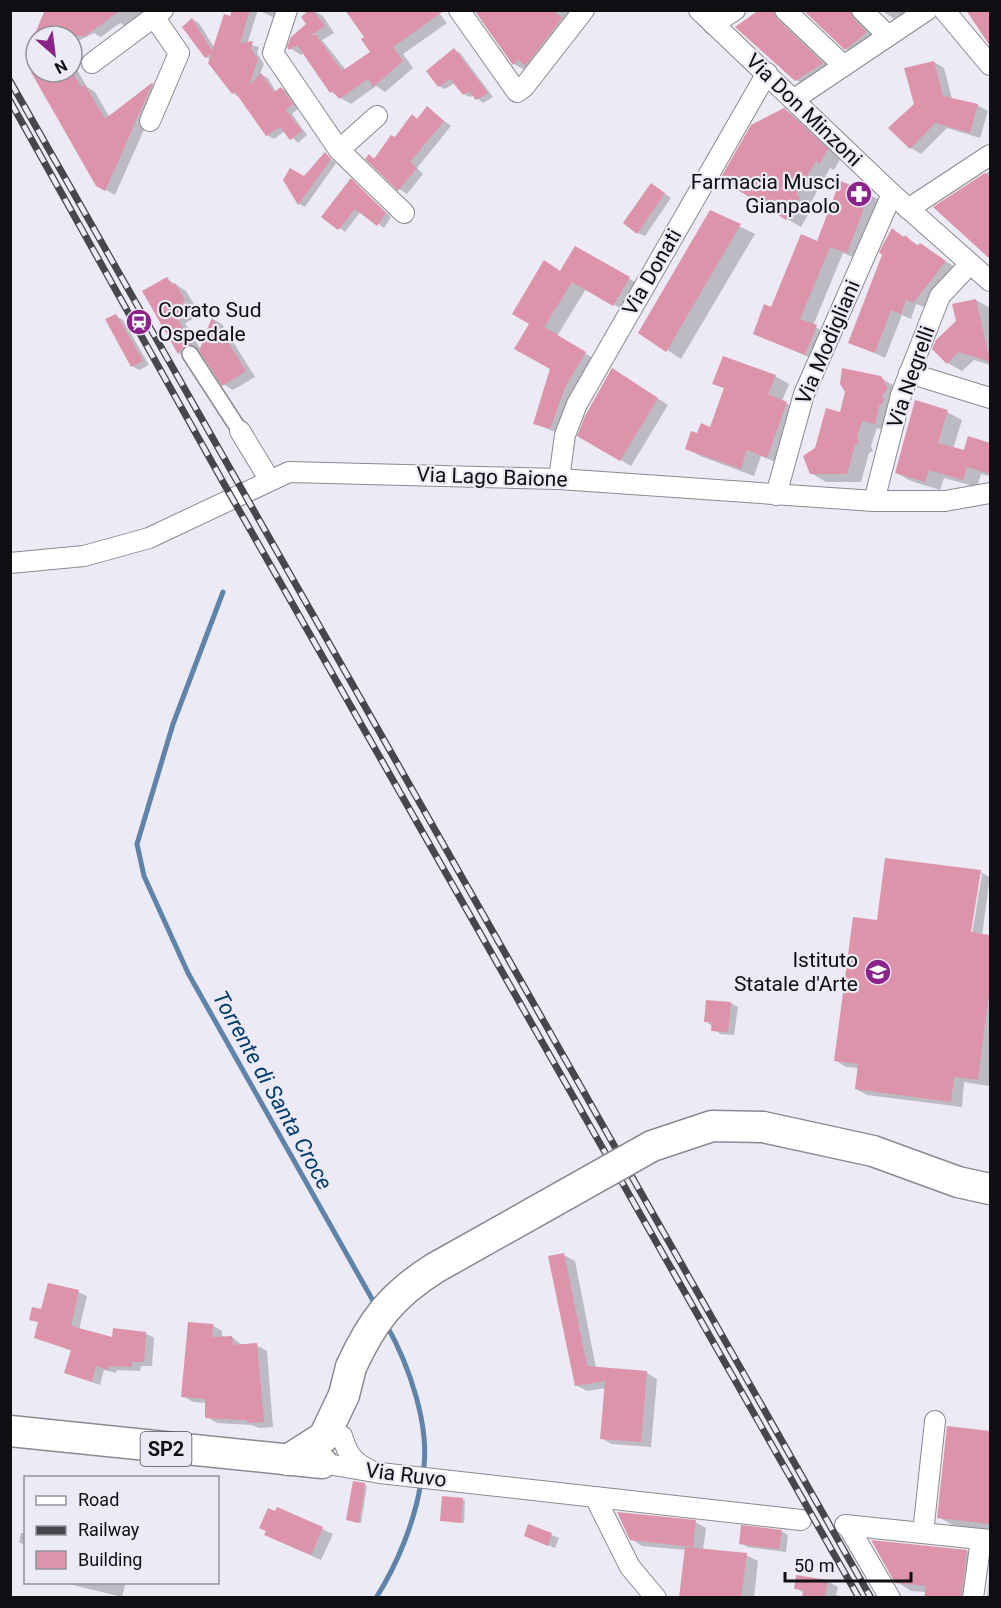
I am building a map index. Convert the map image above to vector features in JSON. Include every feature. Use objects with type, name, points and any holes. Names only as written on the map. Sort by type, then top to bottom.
[{"type":"main road","points":[[329,1445],[347,1381],[361,1344],[389,1303],[435,1268],[659,1143],[712,1126],[764,1127],[873,1151],[958,1182],[990,1190]]},
{"type":"main road","points":[[958,1182],[990,1204]]},
{"type":"main road","name":"Via Ruvo","points":[[10,1431],[288,1460],[329,1445]]},
{"type":"street","points":[[287,10],[273,53],[339,150],[404,213]]},
{"type":"street","points":[[459,10],[517,92],[524,87],[584,10]]},
{"type":"street","points":[[706,17],[735,10]]},
{"type":"street","points":[[785,10],[844,66]]},
{"type":"street","points":[[862,10],[888,36]]},
{"type":"street","points":[[793,100],[927,10]]},
{"type":"street","points":[[944,10],[990,65]]},
{"type":"street","points":[[92,63],[158,14],[179,53],[150,121]]},
{"type":"street","name":"Via Don Minzoni","points":[[706,17],[908,209],[983,273]]},
{"type":"street","name":"Via Donati","points":[[559,479],[566,435],[578,404],[767,74]]},
{"type":"street","points":[[339,150],[377,116]]},
{"type":"street","points":[[908,209],[989,159]]},
{"type":"street","name":"Via Modigliani","points":[[776,495],[804,394],[892,194]]},
{"type":"street","name":"Via Negrelli","points":[[874,501],[909,373],[940,296],[983,273]]},
{"type":"street","points":[[190,354],[269,479]]},
{"type":"street","points":[[909,373],[990,398]]},
{"type":"street","name":"Via Lago Baione","points":[[10,563],[84,556],[149,538],[269,479],[289,472],[559,479],[874,501],[945,501],[990,493]]},
{"type":"street","points":[[923,1533],[935,1421]]},
{"type":"street","points":[[329,1445],[347,1451],[356,1464],[377,1472]]},
{"type":"street","name":"Via Ruvo","points":[[329,1445],[377,1472],[801,1520]]},
{"type":"street","points":[[595,1497],[630,1567],[656,1598]]},
{"type":"street","points":[[890,1598],[847,1525],[986,1539],[973,1598]]},
{"type":"building","points":[[45,10],[121,10],[85,36],[84,24],[39,24]]},
{"type":"building","points":[[232,10],[250,10],[240,43],[253,41],[251,49],[258,59],[249,86],[261,73],[274,92],[281,87],[293,104],[286,110],[302,131],[290,140],[280,127],[266,136],[235,92],[232,94],[208,63],[212,53],[205,58],[182,27],[192,18],[212,51],[224,14],[230,16]]},
{"type":"building","points":[[309,10],[313,10],[325,26],[311,35],[316,35],[342,71],[370,52],[361,39],[364,37],[345,10],[445,10],[393,47],[403,61],[373,87],[368,79],[339,99],[333,91],[330,93],[297,45],[289,50],[287,47],[291,37],[306,24],[301,17]]},
{"type":"building","points":[[474,10],[553,10],[562,18],[525,66],[518,59],[513,65]]},
{"type":"building","points":[[759,10],[773,10],[777,19],[823,63],[795,81],[735,27]]},
{"type":"building","points":[[803,10],[850,10],[853,18],[867,32],[845,50]]},
{"type":"building","points":[[966,10],[990,10],[990,46]]},
{"type":"building","points":[[454,48],[488,93],[476,100],[469,91],[463,95],[450,79],[438,87],[426,71]]},
{"type":"building","points":[[934,61],[943,96],[978,104],[970,133],[935,123],[910,149],[888,128],[914,104],[904,68]]},
{"type":"building","points":[[153,82],[105,191],[96,186],[38,84],[79,84],[81,87],[85,85],[105,119]]},
{"type":"building","points":[[427,106],[444,121],[410,162],[417,168],[398,191],[365,159],[369,154],[374,159],[391,135],[395,137],[412,114],[417,119]]},
{"type":"building","points":[[784,108],[828,149],[819,164],[816,161],[796,195],[800,197],[786,220],[720,179],[751,125]]},
{"type":"building","points":[[325,152],[331,159],[298,205],[283,180],[290,168],[304,176]]},
{"type":"building","points":[[985,173],[990,177],[990,259],[933,207]]},
{"type":"building","points":[[351,178],[386,213],[377,226],[355,209],[338,230],[321,217]]},
{"type":"building","points":[[840,181],[870,192],[847,253],[830,247],[800,319],[817,325],[805,355],[753,334],[764,304],[771,307],[801,234],[817,241]]},
{"type":"building","points":[[651,183],[665,193],[637,234],[623,223]]},
{"type":"building","points":[[710,210],[741,224],[666,352],[638,333]]},
{"type":"building","points":[[892,228],[904,238],[905,235],[917,246],[920,243],[946,261],[913,303],[906,299],[901,314],[891,310],[875,353],[848,343],[882,255],[879,252]]},
{"type":"building","points":[[575,246],[630,277],[613,306],[572,282],[544,327],[586,352],[565,387],[550,429],[533,424],[550,369],[514,349],[529,324],[512,314],[544,260],[560,271]]},
{"type":"building","points":[[167,277],[172,285],[175,283],[185,300],[182,302],[186,310],[176,316],[192,345],[184,346],[178,354],[142,291]]},
{"type":"building","points":[[976,299],[990,362],[958,352],[947,364],[932,349],[936,340],[956,321],[952,304]]},
{"type":"building","points":[[116,314],[143,361],[131,367],[105,319]]},
{"type":"building","points":[[212,317],[246,371],[222,386],[199,351]]},
{"type":"building","points":[[723,356],[776,375],[768,394],[787,402],[767,458],[747,450],[741,469],[685,449],[691,431],[697,433],[701,423],[710,427],[724,388],[712,384]]},
{"type":"building","points":[[612,368],[658,398],[620,461],[577,436],[585,416]]},
{"type":"building","points":[[842,368],[881,376],[888,388],[882,396],[884,401],[879,406],[875,424],[862,421],[857,437],[859,443],[855,445],[847,474],[810,474],[803,456],[815,448],[826,408],[840,412],[845,392],[840,384]]},
{"type":"building","points":[[915,400],[948,410],[938,443],[964,450],[968,436],[990,443],[990,474],[967,467],[963,480],[929,470],[925,482],[895,473]]},
{"type":"building","points":[[885,858],[981,870],[971,932],[990,935],[990,985],[978,1080],[954,1077],[951,1102],[855,1089],[858,1064],[834,1061],[853,917],[877,920]]},
{"type":"building","points":[[706,1000],[731,1002],[728,1032],[711,1031],[712,1022],[704,1022]]},
{"type":"building","points":[[564,1253],[587,1366],[647,1371],[641,1442],[600,1439],[605,1381],[575,1386],[548,1256]]},
{"type":"building","points":[[48,1283],[79,1290],[71,1326],[112,1337],[113,1328],[146,1332],[144,1362],[132,1362],[132,1367],[109,1366],[108,1370],[96,1366],[92,1382],[64,1373],[71,1350],[34,1338],[38,1322],[29,1320],[32,1307],[41,1309]]},
{"type":"building","points":[[188,1322],[213,1324],[212,1337],[232,1336],[233,1345],[257,1343],[264,1422],[247,1423],[247,1420],[205,1418],[205,1399],[181,1397]]},
{"type":"building","points":[[947,1426],[990,1431],[990,1524],[937,1518]]},
{"type":"building","points":[[353,1481],[365,1483],[359,1523],[346,1520]]},
{"type":"building","points":[[442,1496],[463,1498],[461,1523],[440,1521]]},
{"type":"building","points":[[277,1507],[323,1527],[311,1555],[264,1535],[266,1531],[259,1528],[268,1508],[275,1511]]},
{"type":"building","points":[[617,1512],[696,1520],[693,1547],[630,1540]]},
{"type":"building","points":[[528,1524],[552,1533],[548,1546],[524,1536]]},
{"type":"building","points":[[741,1525],[782,1530],[779,1549],[739,1544]]},
{"type":"building","points":[[871,1540],[967,1550],[961,1598],[924,1598],[926,1586],[895,1583]]},
{"type":"building","points":[[685,1547],[747,1553],[741,1598],[679,1598]]},
{"type":"building","points":[[796,1575],[828,1580],[824,1598],[802,1598],[803,1590],[794,1589]]},
{"type":"waterway","name":"Torrente di Santa Croce","points":[[223,592],[173,724],[137,844],[144,876],[188,973],[376,1306]]},
{"type":"waterway","name":"Torrente di Santa Croce","points":[[386,1324],[403,1358],[421,1416],[425,1455],[423,1473]]},
{"type":"waterway","name":"Torrente di Santa Croce","points":[[376,1598],[404,1542],[421,1482]]},
{"type":"railway","points":[[10,81],[871,1598]]},
{"type":"railway","points":[[10,101],[223,482],[859,1598]]},
{"type":"place","name":"Farmacia Musci Gianpaolo","points":[[859,194]]},
{"type":"place","name":"Corato Sud Ospedale","points":[[139,322]]},
{"type":"place","name":"Istituto Statale d'Arte","points":[[878,972]]}]
